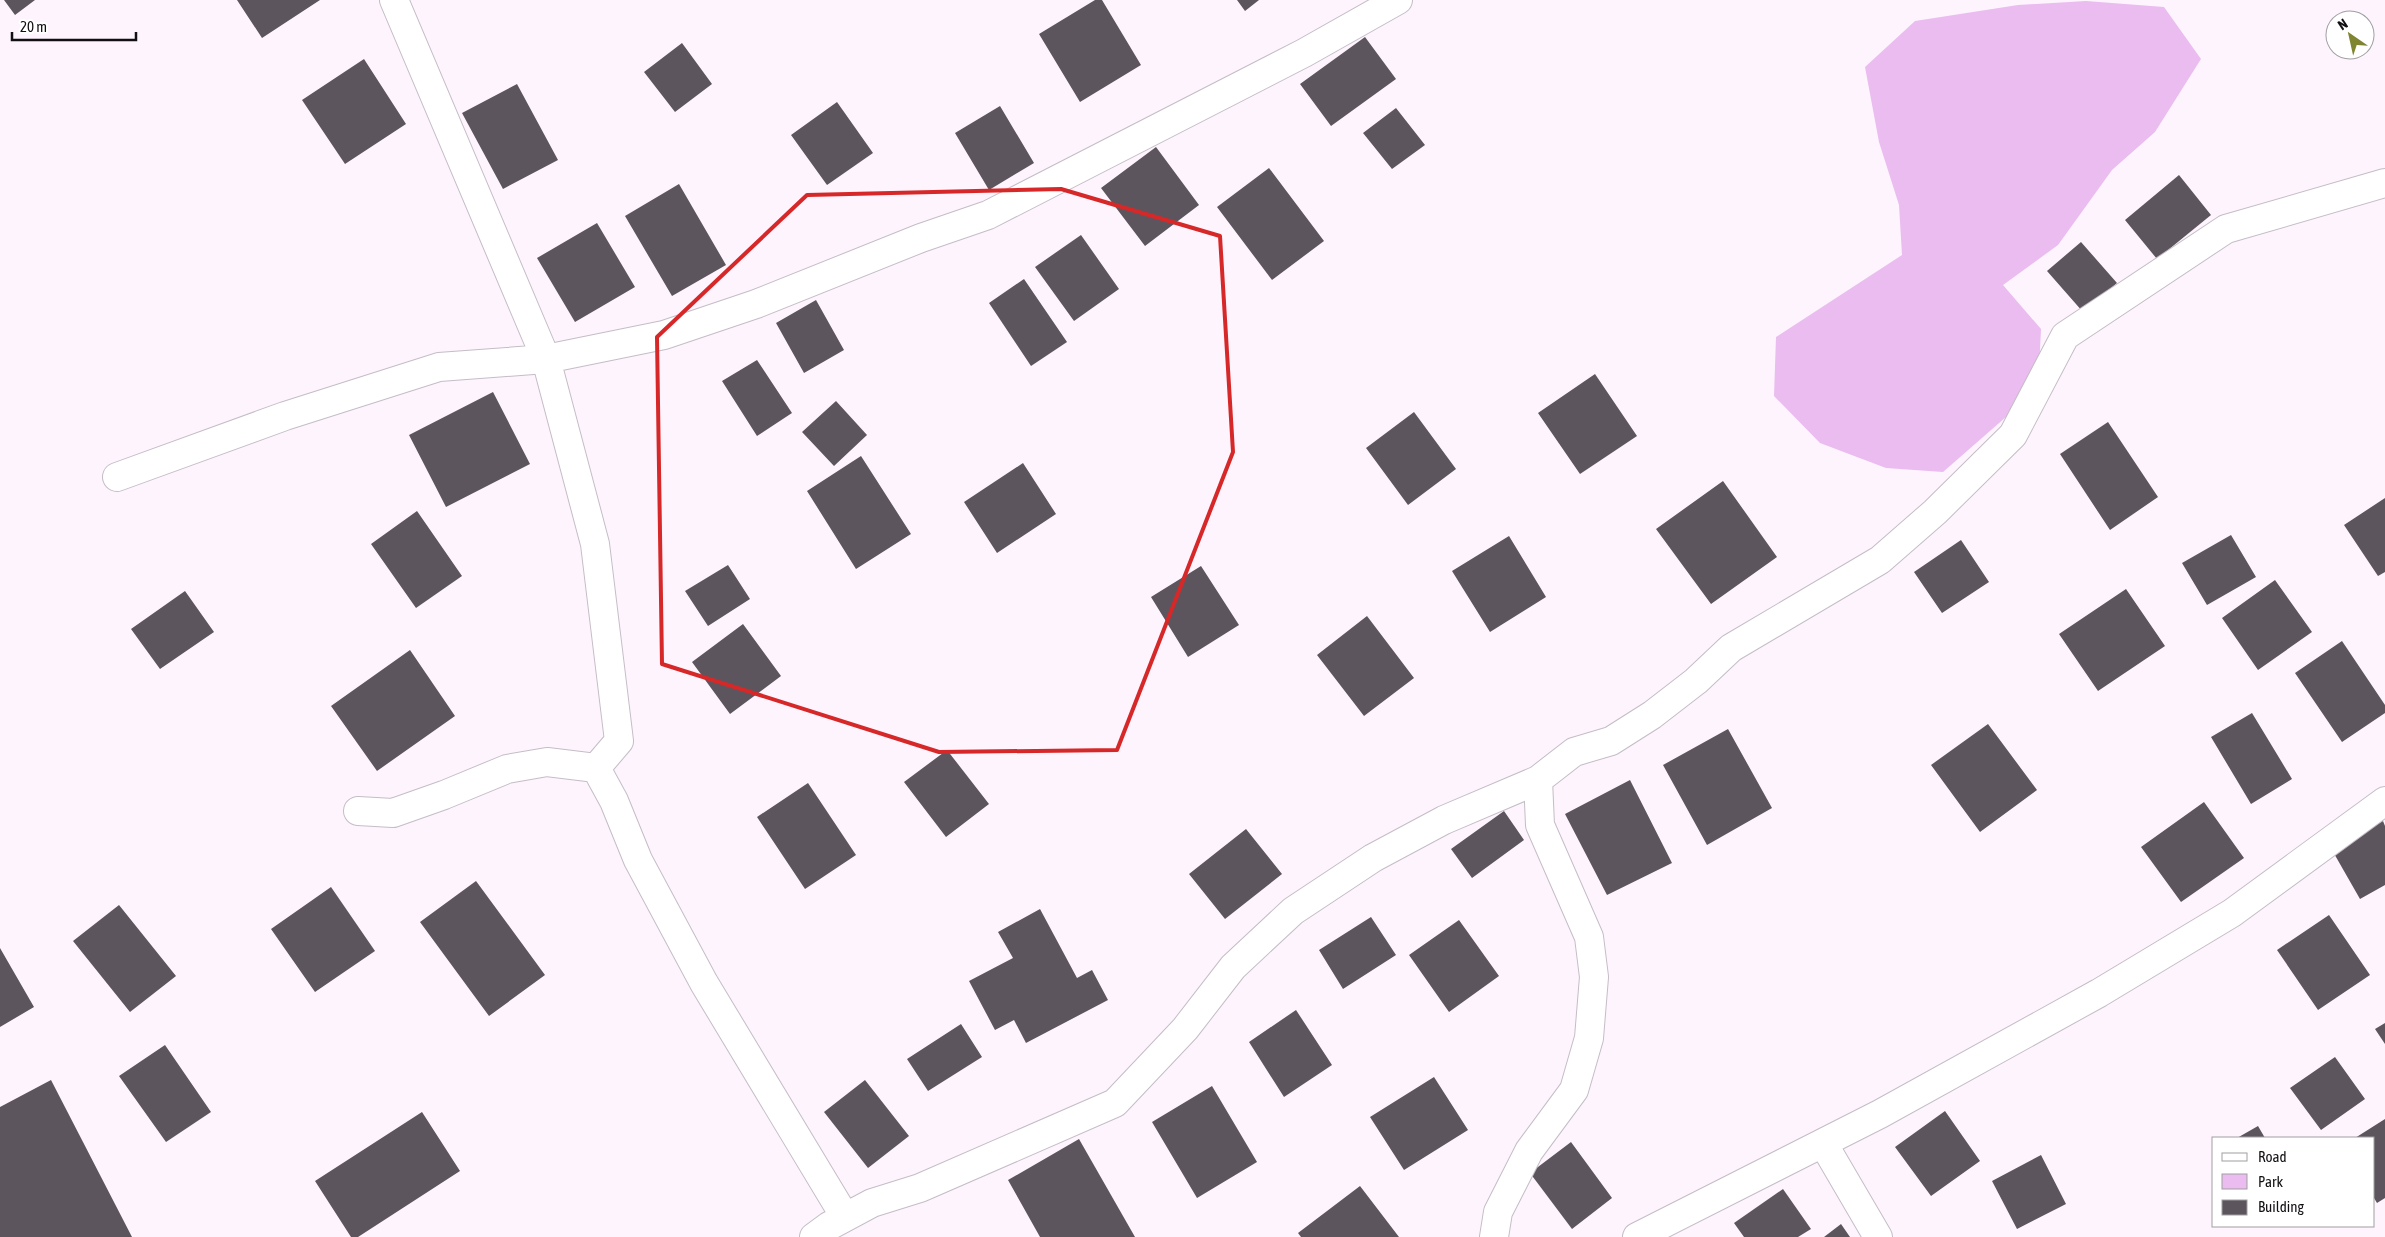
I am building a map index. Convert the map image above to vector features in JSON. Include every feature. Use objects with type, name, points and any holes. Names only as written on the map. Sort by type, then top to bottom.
[{"type":"street","points":[[394,0],[546,359],[595,544],[619,742],[596,768]]},
{"type":"street","points":[[117,477],[285,416],[439,367],[546,359],[664,335],[756,304],[921,238],[988,215],[1304,53],[1398,0]]},
{"type":"street","points":[[814,1237],[845,1217],[872,1203],[920,1188],[1115,1103],[1185,1029],[1233,967],[1293,911],[1372,858],[1436,824],[1538,780],[1574,752],[1611,741],[1652,715],[1696,681],[1731,648],[1880,560],[1935,512],[2013,435],[2066,336],[2226,228],[2385,183]]},
{"type":"street","points":[[358,811],[393,812],[444,795],[507,769],[547,762],[596,768]]},
{"type":"street","points":[[596,768],[614,801],[638,860],[704,983],[845,1217]]},
{"type":"street","points":[[1494,1237],[1498,1212],[1529,1151],[1574,1090],[1589,1038],[1594,977],[1588,937],[1540,825],[1538,780]]},
{"type":"street","points":[[1637,1237],[1880,1114],[2099,993],[2232,913],[2385,801]]},
{"type":"street","points":[[1822,1143],[1878,1237]]},
{"type":"highlighted area","points":[[1061,189],[1220,236],[1233,452],[1117,750],[939,752],[662,664],[657,337],[807,195]]},
{"type":"green space","points":[[2086,1],[2164,7],[2201,59],[2155,132],[2112,170],[2058,245],[2003,285],[2041,329],[2039,370],[2022,403],[1943,472],[1886,468],[1820,443],[1774,396],[1776,337],[1902,255],[1899,205],[1879,142],[1865,67],[1915,21],[2018,5]]},
{"type":"building","points":[[4,0],[35,0],[15,15]]},
{"type":"building","points":[[237,0],[320,0],[262,38]]},
{"type":"building","points":[[1095,0],[1102,0],[1141,65],[1080,102],[1039,34]]},
{"type":"building","points":[[1237,0],[1259,0],[1245,11]]},
{"type":"building","points":[[1365,37],[1396,79],[1331,126],[1300,84]]},
{"type":"building","points":[[682,43],[712,84],[675,112],[644,72]]},
{"type":"building","points":[[364,59],[406,124],[345,164],[302,100]]},
{"type":"building","points":[[517,84],[558,160],[503,189],[462,113]]},
{"type":"building","points":[[837,102],[873,153],[827,185],[791,135]]},
{"type":"building","points":[[1000,106],[1034,163],[989,190],[955,133]]},
{"type":"building","points":[[1396,108],[1425,145],[1392,169],[1363,133]]},
{"type":"building","points":[[1156,147],[1199,205],[1145,246],[1101,188]]},
{"type":"building","points":[[1269,168],[1324,241],[1272,280],[1217,207]]},
{"type":"building","points":[[2179,175],[2211,215],[2157,259],[2125,220]]},
{"type":"building","points":[[679,184],[726,265],[672,296],[625,216]]},
{"type":"building","points":[[597,223],[635,287],[575,322],[537,258]]},
{"type":"building","points":[[1081,235],[1119,289],[1074,321],[1035,267]]},
{"type":"building","points":[[2081,242],[2117,283],[2083,312],[2047,271]]},
{"type":"building","points":[[1024,279],[1067,342],[1031,366],[989,303]]},
{"type":"building","points":[[816,300],[844,350],[804,373],[776,323]]},
{"type":"building","points":[[757,360],[792,413],[757,436],[722,381]]},
{"type":"building","points":[[1595,374],[1637,436],[1580,474],[1538,413]]},
{"type":"building","points":[[493,392],[530,464],[446,507],[409,435]]},
{"type":"building","points":[[836,401],[867,435],[834,466],[802,432]]},
{"type":"building","points":[[1414,412],[1456,469],[1408,505],[1366,448]]},
{"type":"building","points":[[2108,422],[2158,497],[2110,530],[2060,454]]},
{"type":"building","points":[[861,456],[911,534],[856,569],[807,491]]},
{"type":"building","points":[[1023,463],[1056,514],[997,553],[964,502]]},
{"type":"building","points":[[1723,481],[1777,557],[1711,604],[1656,529]]},
{"type":"building","points":[[2385,498],[2385,572],[2378,576],[2344,525]]},
{"type":"building","points":[[417,511],[462,576],[416,608],[371,544]]},
{"type":"building","points":[[2231,535],[2256,577],[2207,605],[2182,563]]},
{"type":"building","points":[[1509,536],[1546,597],[1490,632],[1452,571]]},
{"type":"building","points":[[1961,540],[1989,582],[1942,613],[1914,572]]},
{"type":"building","points":[[728,565],[750,599],[708,626],[685,591]]},
{"type":"building","points":[[1201,566],[1239,625],[1188,657],[1151,597]]},
{"type":"building","points":[[2275,580],[2312,632],[2258,670],[2222,618]]},
{"type":"building","points":[[2126,589],[2165,646],[2098,691],[2059,634]]},
{"type":"building","points":[[185,591],[214,632],[160,669],[131,629]]},
{"type":"building","points":[[1367,616],[1414,678],[1364,716],[1317,655]]},
{"type":"building","points":[[743,624],[781,676],[730,714],[692,662]]},
{"type":"building","points":[[2342,641],[2385,705],[2385,713],[2342,742],[2295,673]]},
{"type":"building","points":[[410,650],[455,716],[377,771],[331,706]]},
{"type":"building","points":[[2252,713],[2292,779],[2251,804],[2211,737]]},
{"type":"building","points":[[1988,724],[2037,790],[1980,832],[1931,765]]},
{"type":"building","points":[[1728,729],[1772,808],[1707,845],[1663,765]]},
{"type":"building","points":[[947,750],[989,804],[946,837],[904,782]]},
{"type":"building","points":[[1630,780],[1672,863],[1607,895],[1565,814]]},
{"type":"building","points":[[808,783],[856,855],[805,889],[757,817]]},
{"type":"building","points":[[2204,802],[2244,858],[2181,902],[2141,847]]},
{"type":"building","points":[[1504,811],[1524,840],[1472,878],[1451,849]]},
{"type":"building","points":[[2383,821],[2385,826],[2385,885],[2360,899],[2332,850]]},
{"type":"building","points":[[1246,829],[1282,874],[1225,919],[1189,874]]},
{"type":"building","points":[[476,881],[545,975],[489,1016],[420,922]]},
{"type":"building","points":[[331,887],[375,951],[315,992],[271,929]]},
{"type":"building","points":[[119,905],[176,976],[130,1012],[73,941]]},
{"type":"building","points":[[1040,909],[1077,978],[1092,970],[1108,1000],[1026,1043],[1014,1020],[995,1030],[969,981],[1013,958],[998,932]]},
{"type":"building","points":[[2329,915],[2370,975],[2318,1010],[2277,950]]},
{"type":"building","points":[[1371,917],[1396,955],[1343,989],[1319,950]]},
{"type":"building","points":[[1459,920],[1499,976],[1449,1012],[1409,955]]},
{"type":"building","points":[[0,948],[34,1007],[0,1027]]},
{"type":"building","points":[[1296,1010],[1332,1065],[1284,1097],[1249,1042]]},
{"type":"building","points":[[2385,1023],[2385,1044],[2375,1029]]},
{"type":"building","points":[[961,1024],[982,1057],[928,1091],[907,1059]]},
{"type":"building","points":[[165,1045],[211,1112],[166,1142],[119,1076]]},
{"type":"building","points":[[2335,1057],[2365,1099],[2321,1130],[2290,1088]]},
{"type":"building","points":[[1434,1077],[1468,1130],[1404,1170],[1370,1117]]},
{"type":"building","points":[[51,1080],[132,1237],[0,1237],[0,1107]]},
{"type":"building","points":[[865,1080],[909,1136],[868,1168],[824,1112]]},
{"type":"building","points":[[1212,1086],[1257,1162],[1197,1198],[1152,1122]]},
{"type":"building","points":[[1945,1111],[1980,1161],[1931,1196],[1895,1147]]},
{"type":"building","points":[[422,1112],[460,1171],[358,1237],[351,1237],[315,1181]]},
{"type":"building","points":[[2385,1119],[2385,1198],[2377,1203],[2375,1200],[2375,1137],[2357,1137]]},
{"type":"building","points":[[2258,1126],[2264,1137],[2239,1137]]},
{"type":"building","points":[[1079,1139],[1135,1237],[1040,1237],[1008,1180]]},
{"type":"building","points":[[1571,1142],[1612,1198],[1572,1229],[1530,1173]]},
{"type":"building","points":[[2041,1155],[2066,1204],[2017,1229],[1992,1181]]},
{"type":"building","points":[[1360,1186],[1399,1237],[1301,1237],[1298,1233]]},
{"type":"building","points":[[1783,1189],[1811,1229],[1798,1237],[1744,1237],[1734,1223]]},
{"type":"building","points":[[1841,1224],[1850,1237],[1824,1237]]}]
